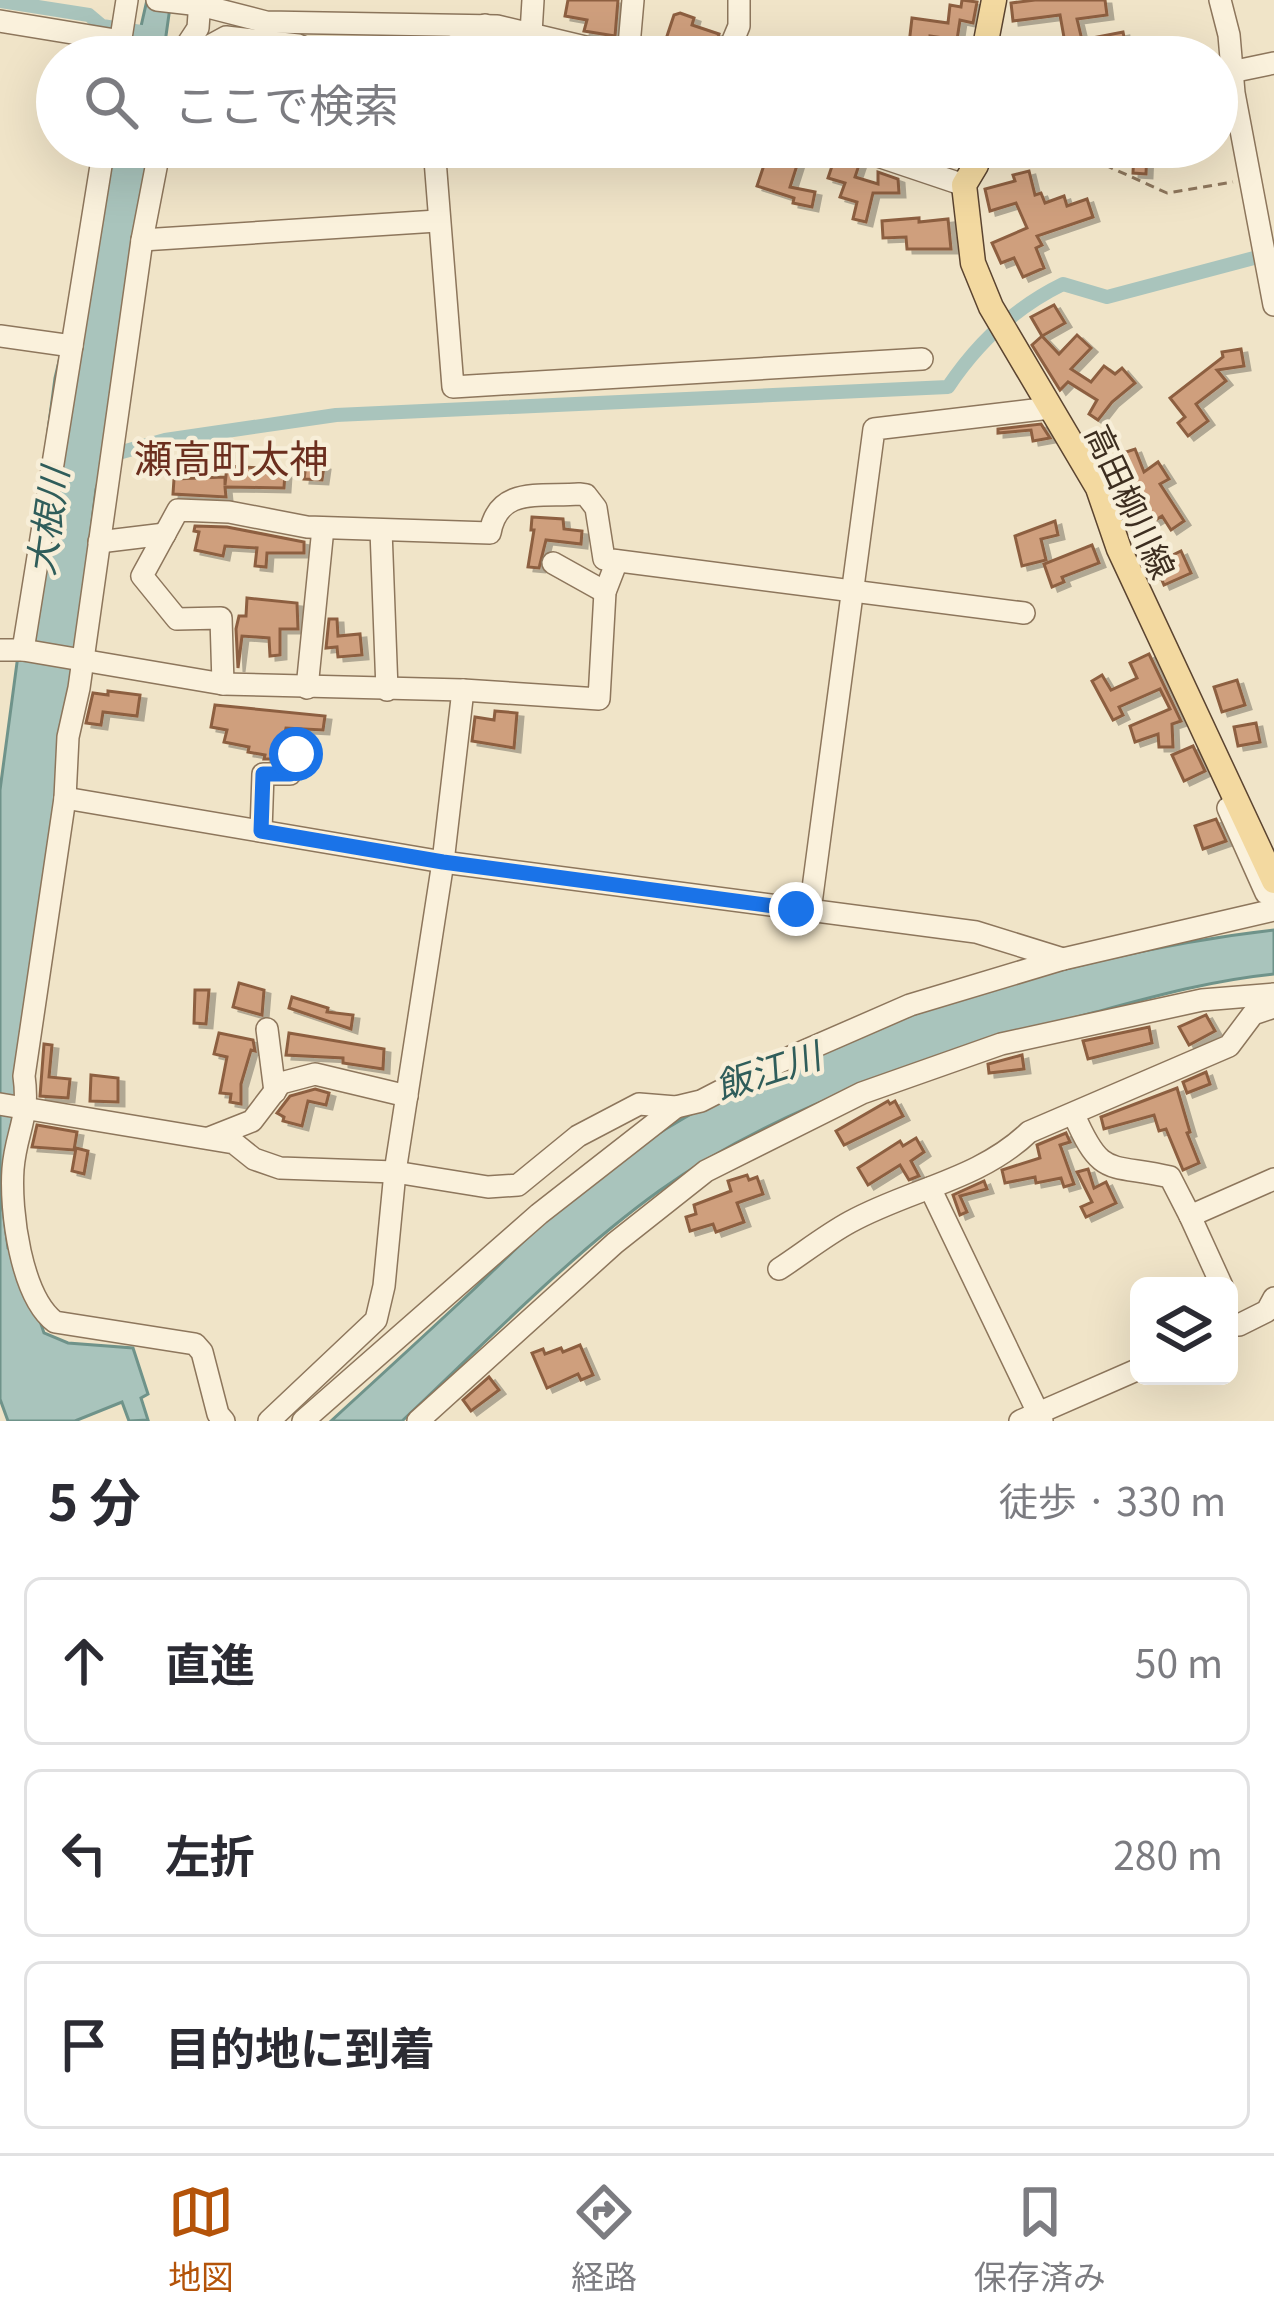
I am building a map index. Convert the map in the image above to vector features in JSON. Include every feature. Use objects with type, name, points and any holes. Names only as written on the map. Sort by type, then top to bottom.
[{"type":"main road","points":[[987,36],[994,0]]},
{"type":"main road","points":[[964,185],[974,168]]},
{"type":"main road","name":"高田柳川線","points":[[964,185],[973,262],[991,307],[1098,488],[1119,549],[1198,719],[1271,894]]},
{"type":"street","points":[[531,33],[533,0]]},
{"type":"street","points":[[629,36],[633,0]]},
{"type":"street","points":[[735,36],[739,0]]},
{"type":"street","points":[[1220,0],[1229,36]]},
{"type":"street","points":[[184,2],[266,22],[485,25],[543,36]]},
{"type":"street","points":[[184,2],[198,28],[193,36]]},
{"type":"street","points":[[121,36],[127,3]]},
{"type":"street","points":[[0,21],[78,36]]},
{"type":"street","points":[[468,36],[485,25]]},
{"type":"street","points":[[1238,71],[1274,63]]},
{"type":"street","points":[[1238,111],[1274,302]]},
{"type":"street","points":[[101,168],[73,346],[12,650],[224,684],[464,689],[599,699],[605,592],[617,561]]},
{"type":"street","points":[[156,168],[68,736],[65,798],[24,1076],[26,1108],[13,1166],[13,1218],[23,1262],[43,1313],[55,1322],[195,1344],[202,1352],[224,1421]]},
{"type":"street","points":[[435,168],[453,387],[922,359]]},
{"type":"street","points":[[913,168],[964,185]]},
{"type":"street","points":[[142,240],[437,220]]},
{"type":"street","points":[[0,336],[73,346]]},
{"type":"street","points":[[810,911],[874,428],[1050,408]]},
{"type":"street","points":[[224,684],[221,618],[177,619],[142,576],[178,510],[230,512],[323,528],[490,533],[493,515],[506,501],[579,494],[586,495],[596,508],[604,559],[1024,613]]},
{"type":"street","points":[[307,688],[323,528]]},
{"type":"street","points":[[381,530],[387,689]]},
{"type":"street","points":[[99,542],[165,534]]},
{"type":"street","points":[[553,563],[605,592]]},
{"type":"street","points":[[268,1421],[376,1320],[464,689]]},
{"type":"street","points":[[1198,719],[1216,729],[1274,854]]},
{"type":"street","points":[[261,831],[263,774],[290,774],[296,754]]},
{"type":"street","points":[[65,798],[443,862],[976,932],[1063,959]]},
{"type":"street","points":[[0,1104],[234,1143],[254,1159],[280,1168],[395,1172],[488,1186],[518,1185],[578,1136],[639,1104],[676,1107],[701,1101],[910,1005],[1271,894]]},
{"type":"street","points":[[418,1421],[615,1243],[706,1171],[862,1093],[1001,1044],[1202,1000],[1274,994]]},
{"type":"street","points":[[779,1269],[851,1221],[982,1167],[1009,1151],[1028,1132],[1228,1046],[1253,1014],[1274,1006]]},
{"type":"street","points":[[267,1029],[274,1092]]},
{"type":"street","points":[[209,1139],[252,1121],[281,1083],[315,1074],[407,1096]]},
{"type":"street","points":[[303,1421],[539,1214],[676,1107]]},
{"type":"street","points":[[1074,1115],[1091,1154],[1110,1167],[1170,1177],[1218,1277]]},
{"type":"street","points":[[1190,1216],[1274,1179]]},
{"type":"street","points":[[930,1188],[1034,1418],[1130,1373]]},
{"type":"street","points":[[1238,1325],[1272,1311]]},
{"type":"path","points":[[1113,168],[1167,193],[1250,178]]},
{"type":"water","points":[[147,0],[171,0],[166,36],[139,36]]},
{"type":"water","name":"大根川","points":[[105,168],[147,168],[96,489],[29,1037],[1,1193],[8,1248],[17,1253],[44,1333],[68,1343],[133,1348],[148,1394],[141,1398],[148,1420],[129,1421],[122,1402],[75,1421],[8,1421],[0,1399],[0,790],[55,378]]},
{"type":"water","name":"飯江川","points":[[1274,930],[1274,974],[1162,995],[984,1044],[869,1083],[758,1131],[626,1216],[402,1421],[331,1421],[598,1175],[667,1128],[746,1085],[920,1012],[1012,984],[1103,960]]},
{"type":"building","points":[[568,0],[618,0],[615,36],[584,31],[587,20],[565,16]]},
{"type":"building","points":[[962,0],[977,2],[973,23],[960,20],[958,36],[910,36],[912,18],[948,23],[950,5],[961,7]]},
{"type":"building","points":[[1105,0],[1107,15],[1077,19],[1081,36],[1064,36],[1060,15],[1013,21],[1011,3]]},
{"type":"building","points":[[674,15],[694,18],[692,25],[718,36],[667,36]]},
{"type":"building","points":[[763,168],[796,168],[790,187],[815,192],[812,207],[793,203],[794,198],[757,186]]},
{"type":"building","points":[[831,168],[858,168],[855,177],[878,184],[878,172],[898,179],[899,193],[873,193],[866,222],[853,219],[857,202],[840,197],[845,183],[828,178]]},
{"type":"building","points":[[1029,171],[1035,195],[1041,193],[1045,203],[1064,196],[1067,206],[1087,199],[1093,217],[1037,236],[1044,268],[1023,277],[1014,258],[1001,263],[992,243],[1027,228],[1016,203],[990,211],[985,189],[1015,181],[1013,175]]},
{"type":"building","points":[[919,218],[919,222],[948,219],[951,249],[907,249],[906,237],[883,238],[882,221]]},
{"type":"building","points":[[1054,305],[1065,323],[1042,336],[1031,317]]},
{"type":"building","points":[[1077,335],[1091,348],[1071,369],[1091,382],[1104,366],[1115,374],[1122,368],[1135,383],[1098,420],[1089,414],[1097,400],[1068,382],[1060,390],[1032,345],[1042,336],[1059,354]]},
{"type":"building","points":[[1241,349],[1244,366],[1217,370],[1226,381],[1196,404],[1208,421],[1188,436],[1178,423],[1185,417],[1170,398],[1223,357],[1222,352]]},
{"type":"building","points":[[1041,424],[1050,438],[1033,441],[1031,430],[998,433],[998,429]]},
{"type":"building","points":[[1135,449],[1144,472],[1158,462],[1169,479],[1160,484],[1184,521],[1171,530],[1162,516],[1149,524],[1137,503],[1125,511],[1122,506],[1115,488],[1130,478],[1120,454]]},
{"type":"building","points":[[306,464],[324,466],[322,480],[304,479]]},
{"type":"building","points":[[227,466],[276,469],[285,473],[284,488],[225,487],[226,497],[173,494],[174,479],[225,477],[225,485]]},
{"type":"building","points":[[532,517],[563,519],[564,529],[582,531],[581,544],[546,540],[539,568],[528,567]]},
{"type":"building","points":[[1055,521],[1058,535],[1041,539],[1046,560],[1022,566],[1015,536]]},
{"type":"building","points":[[195,526],[227,527],[304,542],[304,553],[267,553],[266,567],[255,566],[257,548],[225,546],[223,556],[195,550],[199,532],[194,531]]},
{"type":"building","points":[[1092,545],[1099,563],[1062,577],[1064,582],[1052,587],[1044,564]]},
{"type":"building","points":[[1181,551],[1191,573],[1164,585],[1159,573],[1150,576],[1142,559],[1147,558],[1150,566]]},
{"type":"building","points":[[247,598],[297,603],[298,629],[280,629],[280,655],[270,656],[269,638],[242,636],[238,668],[236,629],[239,616],[246,616]]},
{"type":"building","points":[[329,619],[337,619],[338,636],[360,634],[362,655],[338,657],[337,647],[326,648]]},
{"type":"building","points":[[1149,654],[1181,721],[1172,724],[1173,747],[1159,747],[1158,734],[1135,742],[1130,726],[1170,709],[1160,689],[1119,707],[1123,715],[1113,720],[1092,681],[1102,675],[1111,690],[1137,678],[1130,663]]},
{"type":"building","points":[[1237,680],[1245,705],[1222,712],[1214,687]]},
{"type":"building","points":[[108,691],[140,695],[137,716],[103,712],[101,725],[86,723],[93,693],[108,695]]},
{"type":"building","points":[[215,705],[325,716],[323,730],[286,728],[279,759],[264,759],[265,755],[248,752],[249,747],[224,742],[227,730],[211,727]]},
{"type":"building","points":[[495,711],[517,713],[514,748],[472,741],[475,717],[494,720]]},
{"type":"building","points":[[1256,723],[1260,742],[1238,746],[1234,727]]},
{"type":"building","points":[[1193,746],[1205,771],[1184,781],[1172,755]]},
{"type":"building","points":[[1216,819],[1226,841],[1203,849],[1195,826]]},
{"type":"building","points":[[239,983],[264,990],[262,1015],[233,1007]]},
{"type":"building","points":[[195,990],[209,990],[206,1024],[194,1023]]},
{"type":"building","points":[[292,997],[328,1008],[327,1012],[353,1015],[351,1029],[289,1008]]},
{"type":"building","points":[[1206,1015],[1215,1031],[1189,1045],[1179,1027]]},
{"type":"building","points":[[1149,1027],[1152,1043],[1088,1059],[1083,1041]]},
{"type":"building","points":[[219,1033],[253,1040],[255,1051],[251,1050],[241,1084],[241,1104],[230,1102],[231,1094],[220,1093],[227,1057],[214,1054]]},
{"type":"building","points":[[289,1033],[384,1049],[383,1069],[343,1063],[343,1058],[286,1055]]},
{"type":"building","points":[[44,1044],[52,1045],[49,1077],[70,1079],[68,1098],[40,1096]]},
{"type":"building","points":[[1022,1055],[1024,1069],[989,1073],[988,1064]]},
{"type":"building","points":[[1206,1072],[1210,1084],[1187,1093],[1183,1082]]},
{"type":"building","points":[[91,1075],[118,1078],[118,1102],[90,1101]]},
{"type":"building","points":[[1177,1088],[1199,1163],[1183,1170],[1166,1129],[1159,1131],[1154,1115],[1104,1129],[1101,1117]]},
{"type":"building","points":[[315,1089],[329,1093],[326,1105],[308,1101],[302,1126],[283,1121],[277,1113],[290,1096]]},
{"type":"building","points":[[895,1101],[903,1116],[844,1145],[836,1131]]},
{"type":"building","points":[[37,1125],[77,1132],[74,1150],[32,1147]]},
{"type":"building","points":[[1066,1133],[1070,1142],[1060,1145],[1074,1184],[1064,1187],[1061,1178],[1036,1183],[1035,1177],[1005,1183],[1002,1170],[1040,1158],[1037,1145]]},
{"type":"building","points":[[916,1138],[924,1152],[911,1161],[919,1176],[909,1180],[900,1165],[868,1185],[858,1168],[900,1141],[903,1146]]},
{"type":"building","points":[[76,1148],[88,1151],[84,1174],[72,1171]]},
{"type":"building","points":[[1088,1169],[1094,1188],[1106,1182],[1116,1203],[1086,1217],[1081,1207],[1092,1202],[1077,1172]]},
{"type":"building","points":[[747,1175],[749,1180],[757,1177],[763,1194],[737,1203],[744,1222],[716,1232],[713,1224],[690,1231],[686,1217],[696,1214],[694,1205],[731,1191],[728,1181]]},
{"type":"building","points":[[984,1181],[987,1189],[960,1196],[967,1212],[960,1215],[953,1195]]},
{"type":"building","points":[[580,1345],[593,1375],[581,1380],[578,1374],[547,1388],[532,1353],[561,1348],[563,1352]]},
{"type":"building","points":[[489,1377],[499,1390],[471,1411],[463,1400]]},
{"type":"waterway","points":[[0,1],[89,15],[102,26],[154,34]]},
{"type":"waterway","points":[[122,452],[165,440],[336,415],[948,387],[999,327],[1063,284],[1107,297],[1269,254]]},
{"type":"district","name":"瀬高町太神","points":[[231,456]]},
{"type":"route","points":[[296,754],[290,774],[263,774],[261,831],[443,862],[796,909]]}]
